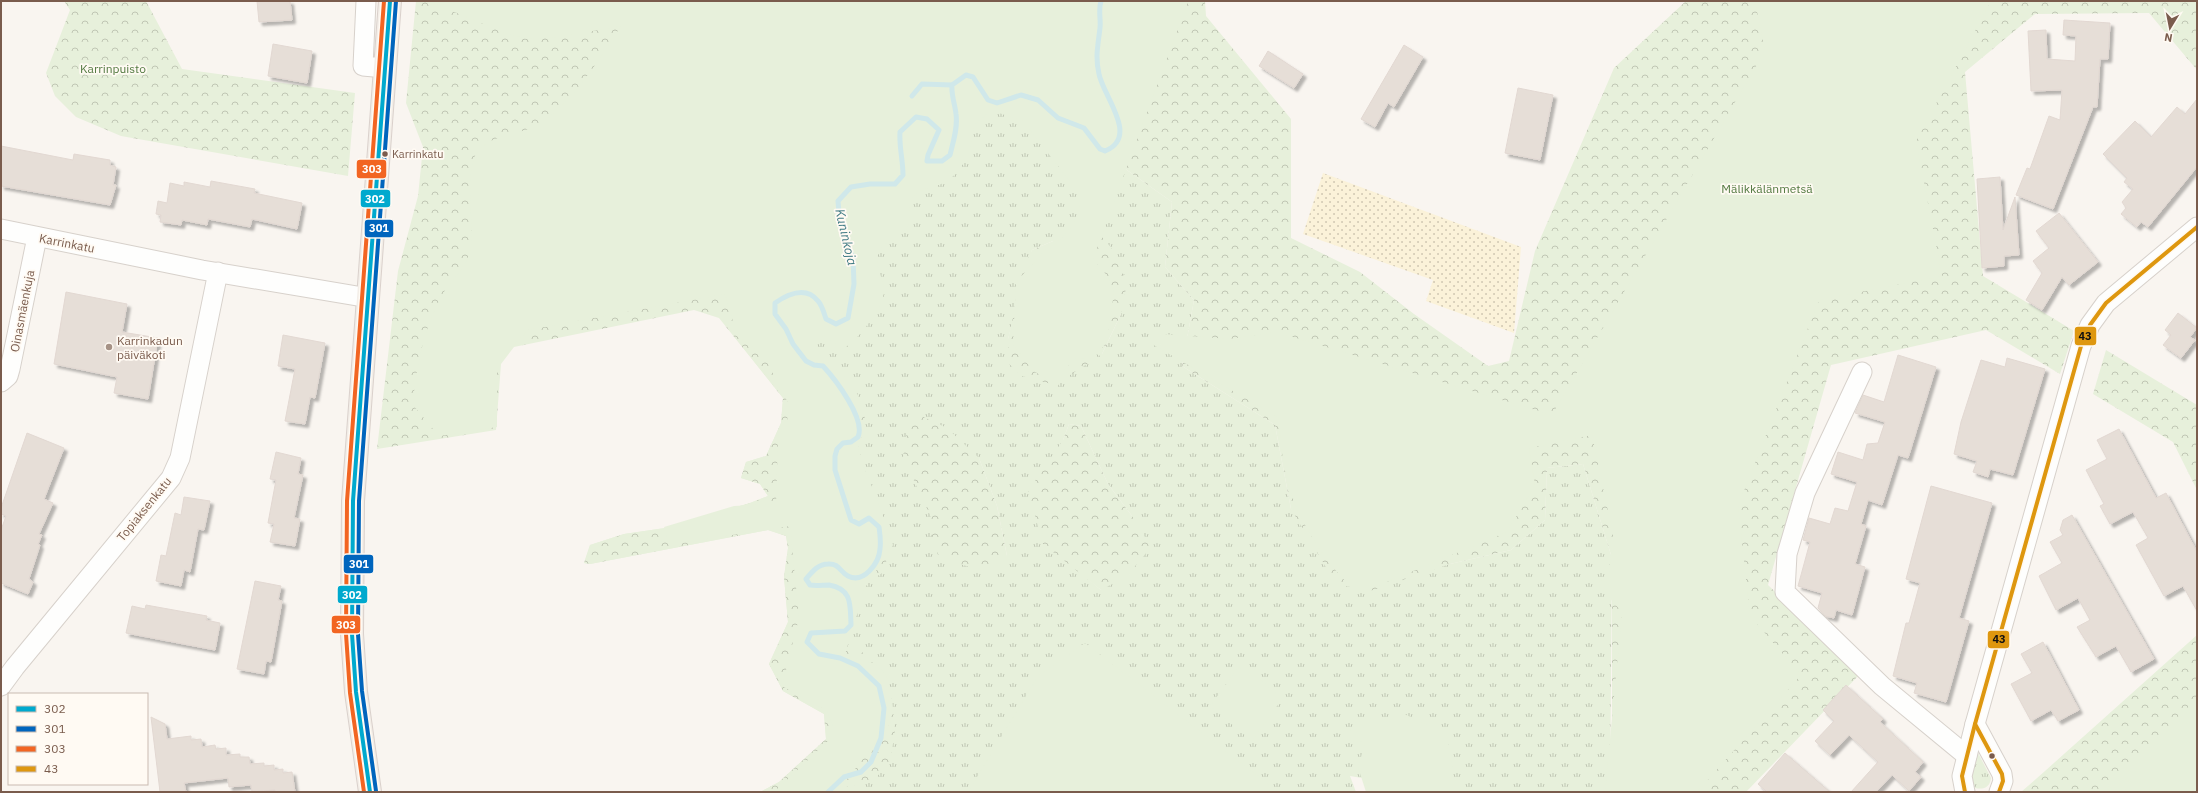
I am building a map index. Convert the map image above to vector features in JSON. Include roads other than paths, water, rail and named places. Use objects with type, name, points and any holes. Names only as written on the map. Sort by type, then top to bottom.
[{"type":"main road","points":[[370,792],[356,692],[352,634],[353,501],[390,1]]},
{"type":"street","points":[[366,1],[363,66],[385,68]]},
{"type":"street","points":[[1965,792],[1962,776],[1975,724],[2081,346],[2090,325],[2106,303],[2197,227]]},
{"type":"street","name":"Karrinkatu","points":[[1,230],[218,272],[369,298]]},
{"type":"street","name":"Oinasmäenkuja","points":[[1,382],[8,376],[10,369],[37,237]]},
{"type":"street","name":"Topiaksenkatu","points":[[1,686],[10,672],[171,478],[180,458],[218,272]]},
{"type":"street","points":[[1862,372],[1805,493],[1787,554],[1785,592],[1882,686],[1967,756]]},
{"type":"street","points":[[1975,724],[2002,774],[2003,781],[1999,792]]},
{"type":"waterway","name":"Kuninkoja","points":[[828,792],[844,777],[861,772],[871,762],[881,738],[884,708],[879,686],[858,666],[840,658],[819,654],[807,642],[811,633],[845,631],[851,625],[851,611],[849,599],[842,590],[829,585],[810,585],[806,579],[813,571],[824,564],[835,565],[845,574],[854,578],[865,575],[874,566],[879,555],[880,532],[879,527],[869,518],[859,524],[851,520],[835,470],[835,456],[837,449],[843,443],[851,442],[858,437],[858,420],[854,410],[835,380],[823,366],[814,365],[806,361],[793,344],[786,329],[775,314],[775,303],[791,294],[808,294],[813,296],[819,303],[823,309],[826,319],[836,324],[848,318],[854,284],[853,258],[840,225],[838,201],[851,187],[870,184],[895,184],[903,175],[900,132],[916,117],[927,119],[939,130],[928,155],[927,161],[942,161],[950,155],[956,124],[952,85],[966,75],[973,77],[988,100],[997,103],[1021,95],[1038,100],[1058,118],[1084,128],[1100,149],[1105,151],[1115,145],[1119,136],[1120,126],[1102,83],[1097,62],[1101,1]]},
{"type":"waterway","points":[[912,96],[922,84],[952,85]]},
{"type":"place","name":"Karrinkatu","points":[[385,154]]},
{"type":"place","name":"Karrinkadun päiväkoti","points":[[109,347]]},
{"type":"park label","name":"Karrinpuisto","points":[[113,68]]},
{"type":"park label","name":"Mälikkälänmetsä","points":[[1767,188]]}]
